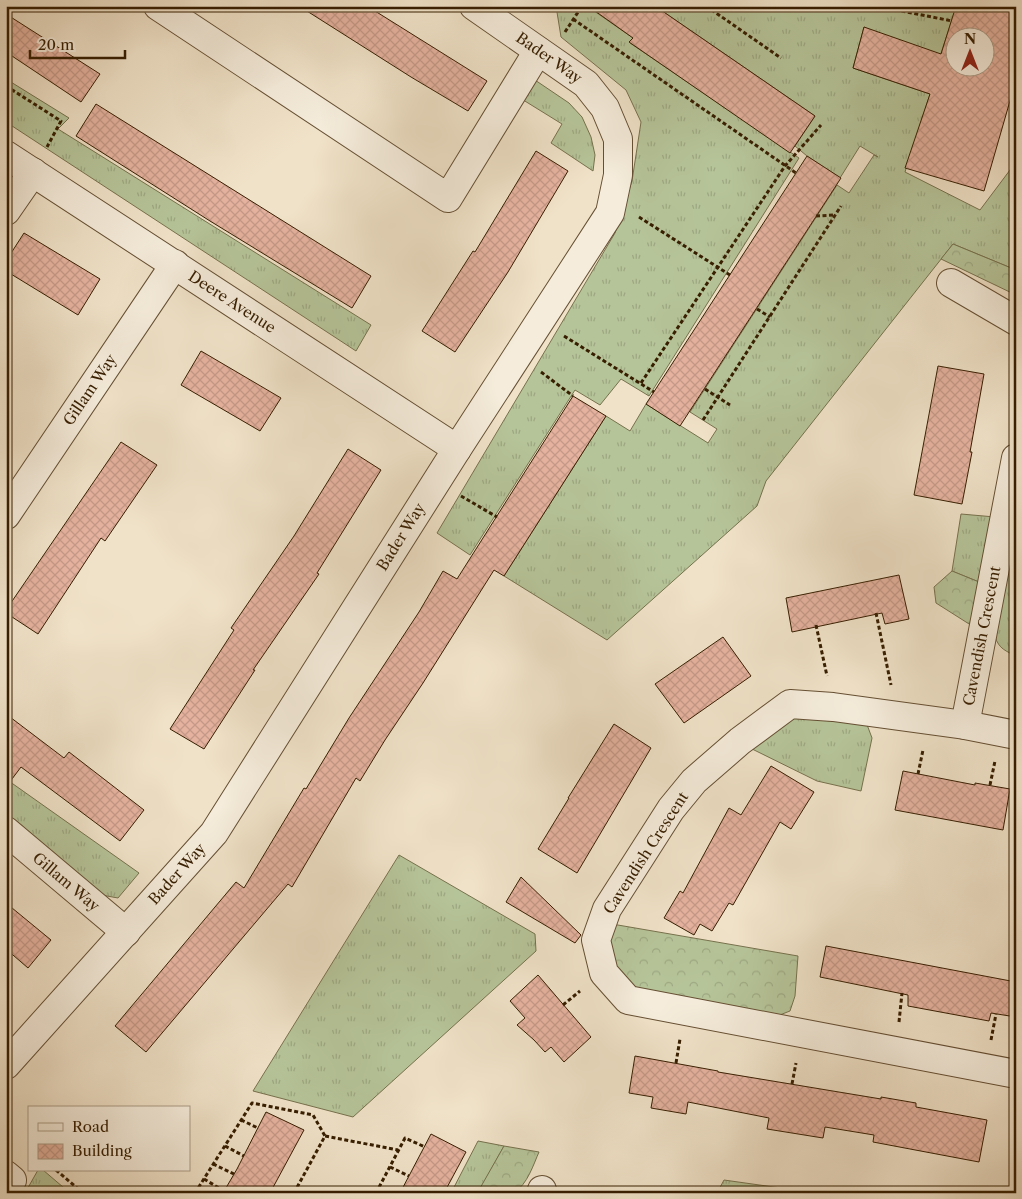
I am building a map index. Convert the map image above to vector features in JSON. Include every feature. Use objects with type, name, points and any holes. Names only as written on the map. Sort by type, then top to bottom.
[{"type":"street","points":[[158,6],[448,198],[538,51]]},
{"type":"street","name":"Bader Way","points":[[6,1065],[16,1036],[126,932],[214,833],[457,449],[610,212],[618,176],[618,139],[605,108],[586,84],[538,51],[505,15],[474,6]]},
{"type":"street","name":"Deere Avenue","points":[[6,155],[457,449]]},
{"type":"street","points":[[6,211],[33,172]]},
{"type":"street","name":"Gillam Way","points":[[6,515],[175,264]]},
{"type":"street","points":[[951,283],[1016,320]]},
{"type":"street","name":"Cavendish Crescent","points":[[964,725],[1016,458]]},
{"type":"street","name":"Cavendish Crescent","points":[[1016,735],[964,725],[833,707],[790,704],[740,741],[694,781],[671,809],[607,910],[596,940],[604,972],[628,1000],[1016,1074]]},
{"type":"street","name":"Gillam Way","points":[[6,831],[126,932]]},
{"type":"path","points":[[706,6],[782,58]]},
{"type":"path","points":[[876,6],[952,21]]},
{"type":"path","points":[[573,19],[796,173]]},
{"type":"path","points":[[6,86],[61,121],[33,172]]},
{"type":"path","points":[[641,383],[785,166],[821,125]]},
{"type":"path","points":[[613,201],[730,275]]},
{"type":"path","points":[[703,420],[841,206]]},
{"type":"path","points":[[816,216],[836,215]]},
{"type":"path","points":[[757,309],[770,317]]},
{"type":"path","points":[[540,321],[654,392]]},
{"type":"path","points":[[518,356],[573,396]]},
{"type":"path","points":[[705,389],[730,405]]},
{"type":"path","points":[[437,481],[497,517]]},
{"type":"path","points":[[876,613],[898,716]]},
{"type":"path","points":[[816,625],[833,707]]},
{"type":"path","points":[[195,1193],[252,1104],[312,1115],[325,1136],[398,1150]]},
{"type":"path","points":[[242,1120],[258,1128]]},
{"type":"path","points":[[294,1193],[325,1136]]},
{"type":"path","points":[[376,1193],[405,1138],[424,1147]]},
{"type":"path","points":[[225,1146],[244,1156]]},
{"type":"path","points":[[213,1164],[234,1174]]},
{"type":"path","points":[[390,1167],[409,1176]]},
{"type":"path","points":[[58,1172],[83,1193]]},
{"type":"path","points":[[204,1179],[224,1191]]},
{"type":"green space","points":[[556,6],[587,6],[633,38],[630,43],[799,158],[649,396],[621,379],[600,405],[575,390],[470,555],[437,533],[615,233],[632,181],[641,122],[626,90],[561,37]]},
{"type":"green space","points":[[655,6],[948,6],[955,10],[949,28],[944,28],[944,44],[937,66],[864,27],[853,68],[930,94],[905,172],[980,210],[1016,162],[1016,270],[953,244],[766,481],[757,506],[607,640],[504,576],[606,416],[630,431],[646,404],[708,443],[717,429],[690,412],[837,185],[849,193],[874,155],[878,157],[860,146],[840,178],[795,146],[815,116]]},
{"type":"green space","points":[[532,78],[569,103],[582,117],[591,137],[595,155],[593,171],[551,143],[562,124],[520,98]]},
{"type":"green space","points":[[6,79],[69,118],[58,129],[371,325],[356,351],[6,122]]},
{"type":"green space","points":[[953,244],[1016,270],[1016,295],[941,259]]},
{"type":"green space","points":[[961,514],[995,517],[984,584],[952,571]]},
{"type":"green space","points":[[1006,567],[1016,571],[1016,656],[1001,647],[993,631]]},
{"type":"green space","points":[[952,571],[984,584],[977,629],[936,603],[934,587]]},
{"type":"green space","points":[[797,713],[866,722],[872,738],[861,791],[817,781],[746,746]]},
{"type":"green space","points":[[6,779],[139,873],[118,898],[96,894],[6,816]]},
{"type":"green space","points":[[399,855],[535,934],[536,951],[353,1117],[253,1091]]},
{"type":"green space","points":[[612,924],[798,956],[795,996],[790,1011],[772,1018],[636,992],[617,968],[609,951]]},
{"type":"green space","points":[[478,1141],[504,1146],[478,1193],[451,1193]]},
{"type":"green space","points":[[504,1146],[539,1152],[526,1180],[519,1189],[506,1194],[479,1190]]},
{"type":"green space","points":[[37,1172],[45,1172],[70,1193],[25,1193]]},
{"type":"green space","points":[[724,1180],[816,1193],[717,1193]]},
{"type":"building","points":[[299,6],[367,6],[487,81],[468,111]]},
{"type":"building","points":[[588,6],[655,6],[815,116],[790,153],[629,42],[633,38]]},
{"type":"building","points":[[956,6],[1016,6],[1016,80],[984,191],[905,168],[930,94],[853,68],[864,27],[941,54],[944,44],[944,78],[994,78],[994,28],[949,28]]},
{"type":"building","points":[[6,14],[100,74],[81,102],[6,52]]},
{"type":"building","points":[[96,104],[371,276],[352,308],[76,136]]},
{"type":"building","points":[[536,151],[568,171],[508,272],[455,352],[422,331],[473,251],[475,252]]},
{"type":"building","points":[[807,156],[841,178],[680,426],[646,404]]},
{"type":"building","points":[[24,233],[100,279],[78,315],[6,271],[6,261]]},
{"type":"building","points":[[201,351],[281,398],[260,431],[181,385]]},
{"type":"building","points":[[938,366],[984,374],[962,504],[914,495]]},
{"type":"building","points":[[573,396],[606,416],[504,576],[494,570],[360,781],[356,778],[292,887],[288,884],[146,1052],[115,1026],[236,882],[244,888],[304,788],[306,789],[443,571],[457,579]]},
{"type":"building","points":[[121,442],[157,465],[105,541],[101,538],[38,634],[6,613],[6,610]]},
{"type":"building","points":[[348,449],[381,470],[317,573],[319,574],[253,670],[255,670],[204,749],[170,729],[234,630],[231,628],[294,536]]},
{"type":"building","points":[[899,575],[909,619],[885,624],[882,613],[792,632],[786,598]]},
{"type":"building","points":[[723,637],[751,676],[684,723],[655,684]]},
{"type":"building","points":[[6,714],[64,758],[69,752],[144,810],[120,841],[21,767],[6,787]]},
{"type":"building","points":[[614,724],[651,748],[577,873],[538,849]]},
{"type":"building","points":[[771,766],[814,792],[791,829],[780,822],[733,905],[729,903],[712,931],[700,924],[694,935],[664,918],[680,891],[683,893],[729,808],[741,815]]},
{"type":"building","points":[[903,771],[975,785],[975,783],[1010,789],[1003,830],[895,810]]},
{"type":"building","points":[[521,877],[581,935],[575,943],[506,902]]},
{"type":"building","points":[[6,903],[51,940],[28,968],[6,949]]},
{"type":"building","points":[[826,946],[1016,982],[1016,1017],[991,1013],[989,1021],[908,1006],[908,995],[820,977]]},
{"type":"building","points":[[538,975],[591,1037],[564,1062],[551,1047],[545,1052],[517,1025],[525,1018],[510,1001]]},
{"type":"building","points":[[635,1056],[718,1072],[916,1103],[916,1107],[987,1120],[979,1162],[873,1142],[874,1135],[825,1127],[823,1138],[767,1129],[769,1118],[688,1102],[686,1114],[651,1108],[653,1097],[629,1093]]},
{"type":"building","points":[[266,1112],[304,1130],[270,1193],[223,1193],[237,1169]]},
{"type":"building","points":[[431,1134],[466,1152],[444,1193],[400,1193]]}]
